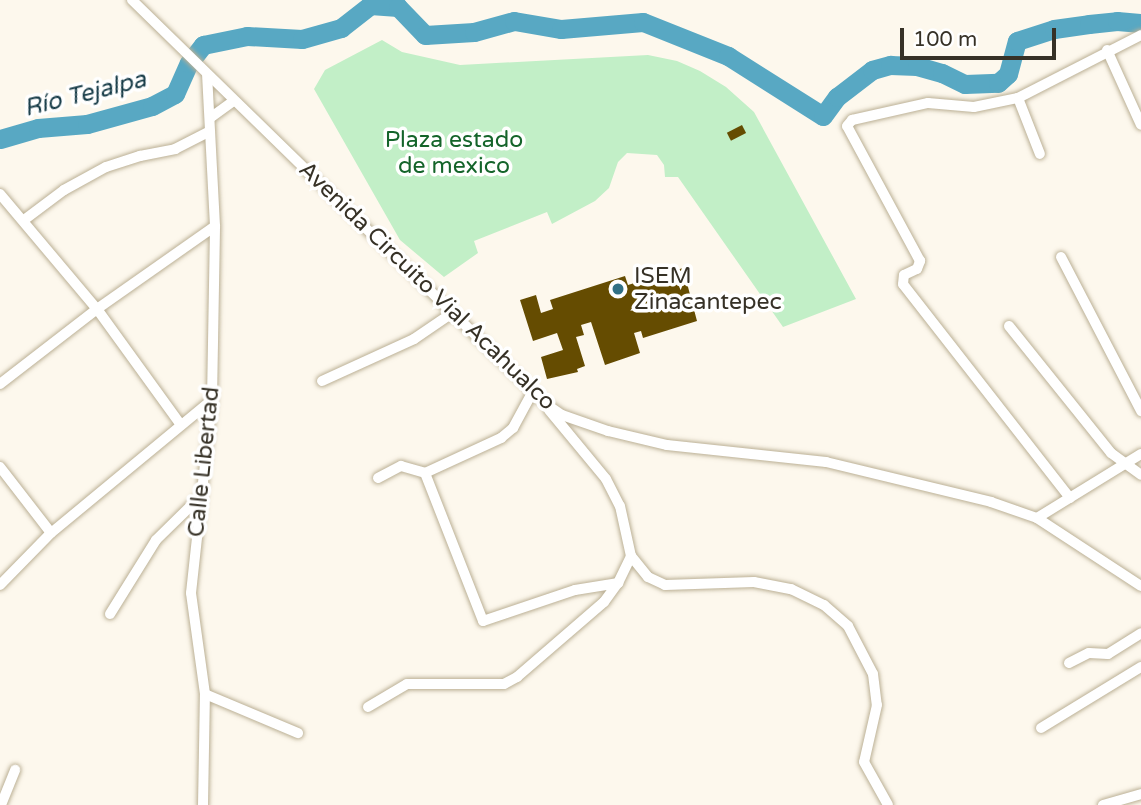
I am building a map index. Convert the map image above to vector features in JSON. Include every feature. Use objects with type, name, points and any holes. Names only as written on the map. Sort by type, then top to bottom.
[{"type":"street","name":"Avenida Circuito Vial Acahualco","points":[[132,0],[546,404],[562,415],[592,426],[655,442],[854,468],[991,502],[1037,517],[1141,586]]},
{"type":"street","points":[[1070,498],[903,284],[904,275],[918,269],[920,261],[847,129],[852,120],[928,103],[974,107],[1018,98],[1107,50],[1141,35]]},
{"type":"street","points":[[1107,50],[1141,125]]},
{"type":"street","name":"Calle Libertad","points":[[203,70],[210,117],[215,226],[212,400],[191,593],[205,694],[203,805]]},
{"type":"street","points":[[1018,98],[1040,154]]},
{"type":"street","points":[[210,117],[233,101]]},
{"type":"street","points":[[24,220],[64,190],[106,167],[175,149],[210,131]]},
{"type":"street","points":[[0,194],[97,309],[181,425]]},
{"type":"street","points":[[0,384],[97,309],[215,226]]},
{"type":"street","points":[[1060,257],[1141,411]]},
{"type":"street","points":[[322,381],[414,339],[452,313]]},
{"type":"street","points":[[1009,326],[1111,453],[1141,475]]},
{"type":"street","points":[[378,478],[401,466],[425,473],[501,438],[513,428],[533,391]]},
{"type":"street","points":[[0,586],[51,533],[212,400]]},
{"type":"street","points":[[546,404],[614,491],[631,556],[648,577],[665,585],[774,585],[808,596],[838,615],[857,641],[873,674],[876,712],[864,762],[888,805]]},
{"type":"street","points":[[1037,517],[1141,454]]},
{"type":"street","points":[[0,467],[51,533]]},
{"type":"street","points":[[425,473],[483,621],[575,590],[618,583]]},
{"type":"street","points":[[110,614],[156,540],[201,496]]},
{"type":"street","points":[[368,707],[407,684],[504,684],[517,677],[604,602],[618,583],[631,556]]},
{"type":"street","points":[[1069,663],[1089,653],[1108,654],[1141,633]]},
{"type":"street","points":[[1041,728],[1141,667]]},
{"type":"street","points":[[205,694],[298,733]]},
{"type":"street","points":[[1,805],[15,770]]},
{"type":"street","points":[[1103,805],[1141,793]]},
{"type":"green space","name":"Plaza estado de mexico","points":[[382,40],[402,52],[460,65],[648,55],[677,61],[700,71],[726,87],[754,112],[856,299],[783,327],[678,177],[665,177],[664,165],[657,155],[627,153],[618,162],[609,188],[595,201],[552,224],[547,212],[474,241],[478,253],[444,277],[400,240],[314,89],[325,70]]},
{"type":"building","points":[[742,125],[746,133],[731,141],[727,133]]},
{"type":"building","points":[[683,268],[697,321],[643,338],[641,331],[634,333],[640,353],[605,365],[591,322],[581,325],[584,335],[576,337],[585,366],[577,369],[578,372],[547,379],[541,357],[563,350],[557,333],[533,341],[520,300],[536,295],[541,313],[553,309],[550,300],[625,276],[628,285]]},
{"type":"waterway","name":"Río Tejalpa","points":[[0,139],[38,128],[87,124],[152,106],[175,94],[189,63],[203,45],[247,36],[302,39],[341,28],[370,5],[398,7],[425,35],[474,32],[514,21],[561,29],[643,22],[728,56],[823,116],[837,97],[872,70],[890,65],[917,66],[942,73],[965,84],[998,83],[1008,74],[1017,41],[1054,29],[1117,21],[1141,23]]},
{"type":"place","name":"ISEM Zinacantepec","points":[[618,289]]}]
